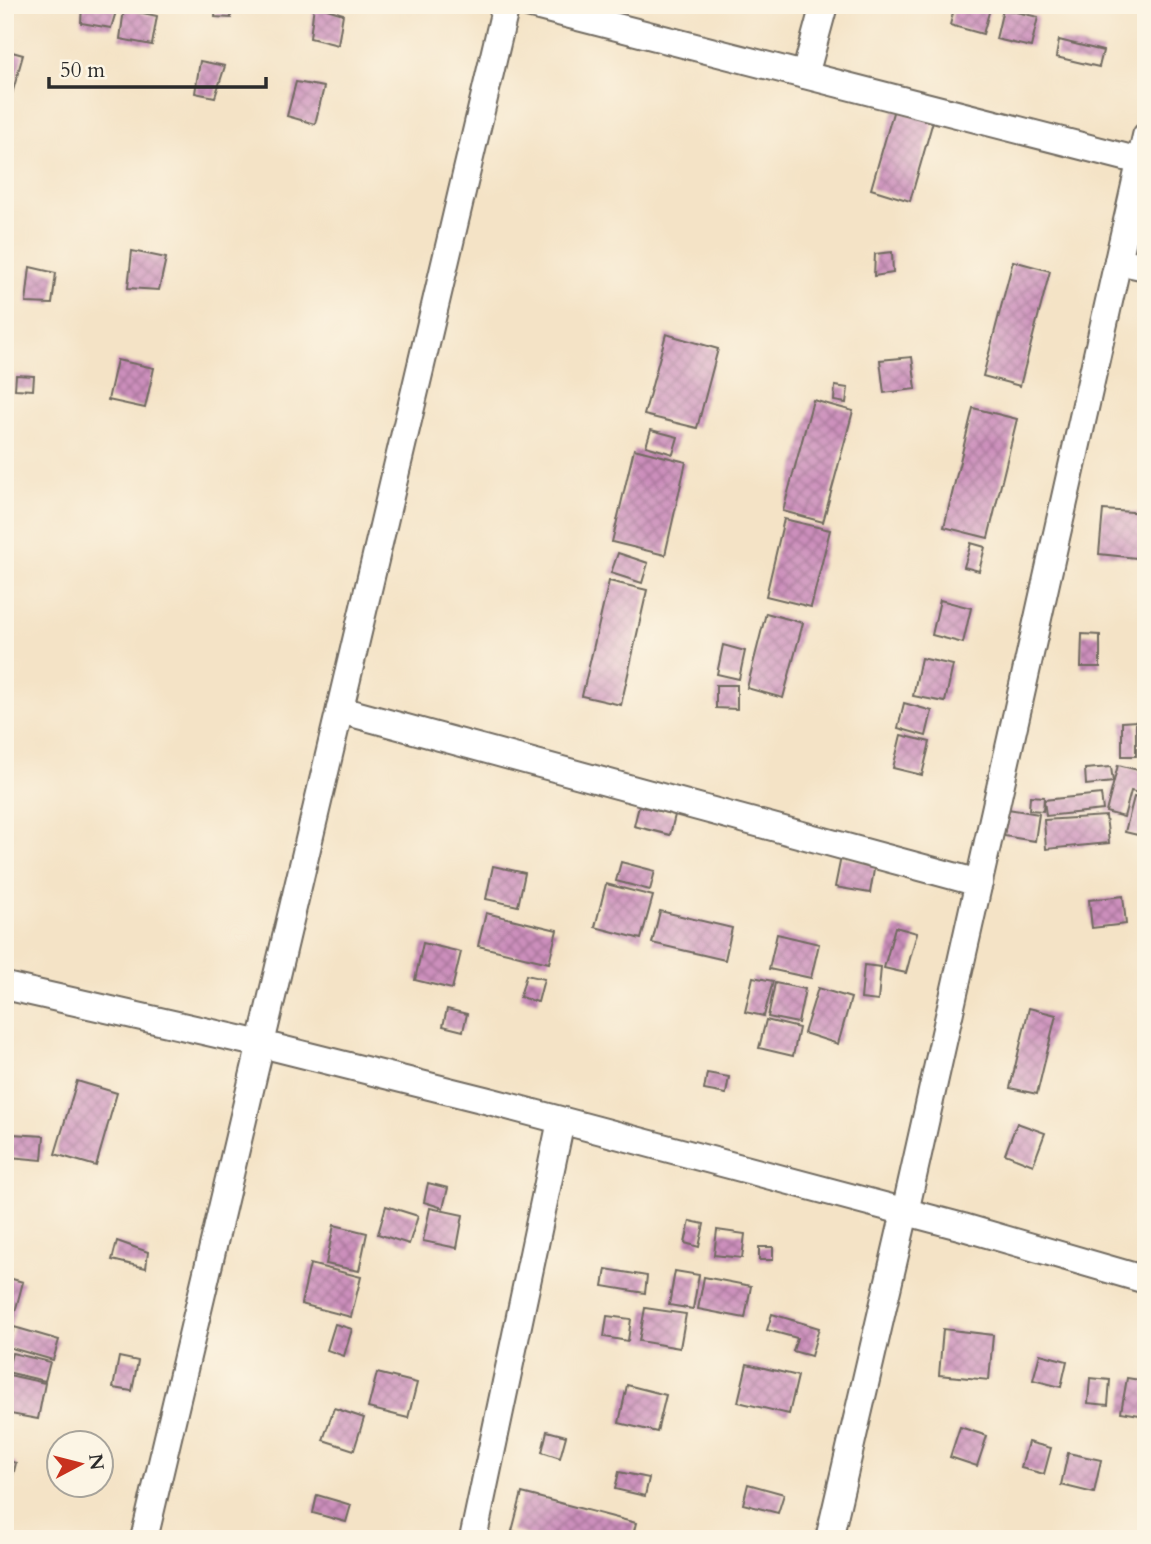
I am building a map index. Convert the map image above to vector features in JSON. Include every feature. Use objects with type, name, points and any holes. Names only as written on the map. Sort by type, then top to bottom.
[{"type":"street","points":[[144,1539],[506,5]]},
{"type":"street","points":[[531,5],[805,75],[1143,148],[905,1212],[829,1539]]},
{"type":"street","points":[[805,75],[824,5]]},
{"type":"street","points":[[1118,261],[1146,267]]},
{"type":"street","points":[[340,710],[979,883]]},
{"type":"street","points":[[5,986],[261,1044],[561,1121],[905,1212],[1146,1280]]},
{"type":"street","points":[[473,1539],[561,1121]]},
{"type":"building","points":[[82,5],[118,5],[111,28],[81,23]]},
{"type":"building","points":[[216,5],[230,5],[231,18],[215,17]]},
{"type":"building","points":[[314,5],[343,14],[338,45],[310,38]]},
{"type":"building","points":[[955,5],[991,5],[983,34],[950,25]]},
{"type":"building","points":[[124,9],[157,16],[152,45],[120,39]]},
{"type":"building","points":[[1003,9],[1038,17],[1031,47],[996,39]]},
{"type":"building","points":[[1059,40],[1103,51],[1099,67],[1056,57]]},
{"type":"building","points":[[5,50],[23,55],[12,94],[5,92]]},
{"type":"building","points":[[200,61],[225,66],[215,97],[195,93]]},
{"type":"building","points":[[296,82],[324,87],[315,124],[287,116]]},
{"type":"building","points":[[894,109],[933,121],[910,201],[871,189]]},
{"type":"building","points":[[132,251],[166,258],[159,290],[128,288]]},
{"type":"building","points":[[892,252],[893,273],[874,276],[875,254]]},
{"type":"building","points":[[1013,261],[1050,271],[1020,386],[983,376]]},
{"type":"building","points":[[30,267],[56,273],[52,304],[26,303]]},
{"type":"building","points":[[666,334],[718,349],[697,428],[644,415]]},
{"type":"building","points":[[912,357],[916,389],[884,393],[880,360]]},
{"type":"building","points":[[117,360],[154,368],[145,408],[108,400]]},
{"type":"building","points":[[16,375],[34,376],[33,390],[15,389]]},
{"type":"building","points":[[835,386],[848,388],[846,403],[834,401]]},
{"type":"building","points":[[813,400],[853,411],[823,522],[783,511]]},
{"type":"building","points":[[973,408],[1017,419],[988,538],[944,527]]},
{"type":"building","points":[[651,430],[678,437],[673,454],[646,446]]},
{"type":"building","points":[[634,449],[686,462],[665,555],[612,542]]},
{"type":"building","points":[[1103,510],[1146,513],[1146,559],[1099,554]]},
{"type":"building","points":[[784,519],[830,530],[811,607],[766,596]]},
{"type":"building","points":[[971,543],[985,547],[979,571],[964,567]]},
{"type":"building","points":[[618,553],[648,563],[642,583],[611,573]]},
{"type":"building","points":[[609,581],[647,590],[621,705],[582,696]]},
{"type":"building","points":[[940,600],[971,608],[963,643],[932,635]]},
{"type":"building","points":[[766,613],[803,623],[783,698],[747,688]]},
{"type":"building","points":[[1082,634],[1100,635],[1100,667],[1081,667]]},
{"type":"building","points":[[723,645],[745,651],[739,679],[717,674]]},
{"type":"building","points":[[921,658],[953,665],[945,702],[913,696]]},
{"type":"building","points":[[716,685],[737,685],[737,709],[716,708]]},
{"type":"building","points":[[904,703],[932,711],[926,736],[898,728]]},
{"type":"building","points":[[1136,721],[1136,756],[1122,756],[1122,722]]},
{"type":"building","points":[[1146,725],[1146,760],[1142,760],[1139,726]]},
{"type":"building","points":[[901,735],[930,742],[922,775],[893,768]]},
{"type":"building","points":[[1118,765],[1146,772],[1146,795],[1131,791],[1124,817],[1106,812]]},
{"type":"building","points":[[1111,767],[1113,782],[1086,785],[1085,769]]},
{"type":"building","points":[[1101,794],[1103,810],[1046,816],[1044,800]]},
{"type":"building","points":[[1030,796],[1044,797],[1043,811],[1029,810]]},
{"type":"building","points":[[1134,797],[1146,800],[1146,837],[1125,832]]},
{"type":"building","points":[[639,806],[675,815],[670,835],[634,826]]},
{"type":"building","points":[[1008,809],[1039,814],[1035,841],[1004,836]]},
{"type":"building","points":[[1106,816],[1109,843],[1046,849],[1044,820]]},
{"type":"building","points":[[841,857],[875,864],[870,893],[835,887]]},
{"type":"building","points":[[621,862],[655,871],[650,890],[616,881]]},
{"type":"building","points":[[493,866],[525,873],[518,906],[486,899]]},
{"type":"building","points":[[606,884],[653,896],[641,939],[595,927]]},
{"type":"building","points":[[1123,896],[1126,924],[1092,928],[1089,900]]},
{"type":"building","points":[[660,911],[732,928],[725,960],[652,943]]},
{"type":"building","points":[[486,913],[557,930],[549,963],[478,946]]},
{"type":"building","points":[[895,927],[917,933],[906,973],[884,968]]},
{"type":"building","points":[[777,934],[819,944],[811,978],[769,969]]},
{"type":"building","points":[[423,943],[461,952],[452,989],[415,980]]},
{"type":"building","points":[[864,965],[881,967],[878,1001],[861,999]]},
{"type":"building","points":[[526,975],[544,979],[538,1002],[520,997]]},
{"type":"building","points":[[753,977],[773,981],[764,1016],[745,1012]]},
{"type":"building","points":[[775,983],[805,989],[798,1023],[768,1017]]},
{"type":"building","points":[[818,988],[851,998],[838,1044],[804,1033]]},
{"type":"building","points":[[1029,1008],[1056,1015],[1037,1094],[1010,1088]]},
{"type":"building","points":[[447,1009],[467,1014],[463,1031],[443,1026]]},
{"type":"building","points":[[766,1020],[799,1028],[793,1056],[759,1048]]},
{"type":"building","points":[[707,1073],[729,1077],[726,1094],[704,1090]]},
{"type":"building","points":[[77,1081],[117,1093],[96,1166],[55,1154]]},
{"type":"building","points":[[1017,1123],[1045,1133],[1033,1165],[1005,1154]]},
{"type":"building","points":[[12,1134],[44,1136],[42,1160],[10,1157]]},
{"type":"building","points":[[428,1183],[448,1188],[443,1208],[424,1202]]},
{"type":"building","points":[[386,1206],[418,1216],[409,1244],[378,1234]]},
{"type":"building","points":[[430,1208],[463,1215],[457,1248],[423,1241]]},
{"type":"building","points":[[690,1221],[704,1224],[699,1247],[685,1243]]},
{"type":"building","points":[[334,1225],[367,1233],[359,1271],[326,1264]]},
{"type":"building","points":[[717,1230],[745,1234],[742,1258],[714,1255]]},
{"type":"building","points":[[117,1241],[148,1252],[146,1268],[112,1260]]},
{"type":"building","points":[[759,1247],[773,1247],[773,1260],[759,1260]]},
{"type":"building","points":[[310,1264],[361,1277],[351,1317],[301,1304]]},
{"type":"building","points":[[606,1269],[647,1276],[645,1293],[603,1286]]},
{"type":"building","points":[[675,1271],[699,1275],[693,1309],[669,1305]]},
{"type":"building","points":[[5,1277],[23,1282],[11,1327],[5,1325]]},
{"type":"building","points":[[704,1277],[751,1286],[745,1318],[698,1309]]},
{"type":"building","points":[[645,1308],[686,1314],[680,1348],[639,1341]]},
{"type":"building","points":[[772,1314],[819,1328],[811,1356],[793,1351],[797,1338],[767,1330]]},
{"type":"building","points":[[607,1316],[631,1319],[628,1341],[604,1337]]},
{"type":"building","points":[[335,1324],[352,1329],[344,1356],[327,1350]]},
{"type":"building","points":[[14,1327],[59,1340],[53,1360],[8,1347]]},
{"type":"building","points":[[943,1329],[993,1335],[989,1380],[939,1375]]},
{"type":"building","points":[[12,1353],[50,1362],[45,1381],[7,1372]]},
{"type":"building","points":[[1040,1354],[1067,1361],[1061,1387],[1033,1380]]},
{"type":"building","points":[[119,1357],[138,1361],[132,1391],[113,1388]]},
{"type":"building","points":[[747,1364],[798,1376],[789,1414],[738,1402]]},
{"type":"building","points":[[377,1373],[417,1383],[408,1418],[368,1408]]},
{"type":"building","points":[[9,1375],[45,1383],[38,1419],[5,1413]]},
{"type":"building","points":[[1090,1378],[1110,1380],[1108,1405],[1088,1403]]},
{"type":"building","points":[[1127,1378],[1146,1381],[1146,1416],[1121,1412]]},
{"type":"building","points":[[627,1385],[666,1395],[657,1432],[619,1423]]},
{"type":"building","points":[[334,1408],[364,1418],[354,1450],[323,1440]]},
{"type":"building","points":[[960,1427],[987,1436],[977,1466],[950,1457]]},
{"type":"building","points":[[547,1431],[566,1436],[560,1458],[542,1452]]},
{"type":"building","points":[[1028,1442],[1051,1448],[1044,1474],[1021,1468]]},
{"type":"building","points":[[1068,1453],[1101,1460],[1094,1493],[1061,1485]]},
{"type":"building","points":[[5,1460],[16,1463],[6,1504],[5,1504]]},
{"type":"building","points":[[619,1472],[649,1478],[645,1496],[615,1489]]},
{"type":"building","points":[[748,1484],[784,1494],[778,1513],[743,1504]]},
{"type":"building","points":[[522,1493],[636,1523],[632,1539],[541,1539],[512,1531]]},
{"type":"building","points":[[317,1495],[351,1505],[346,1522],[313,1513]]}]
